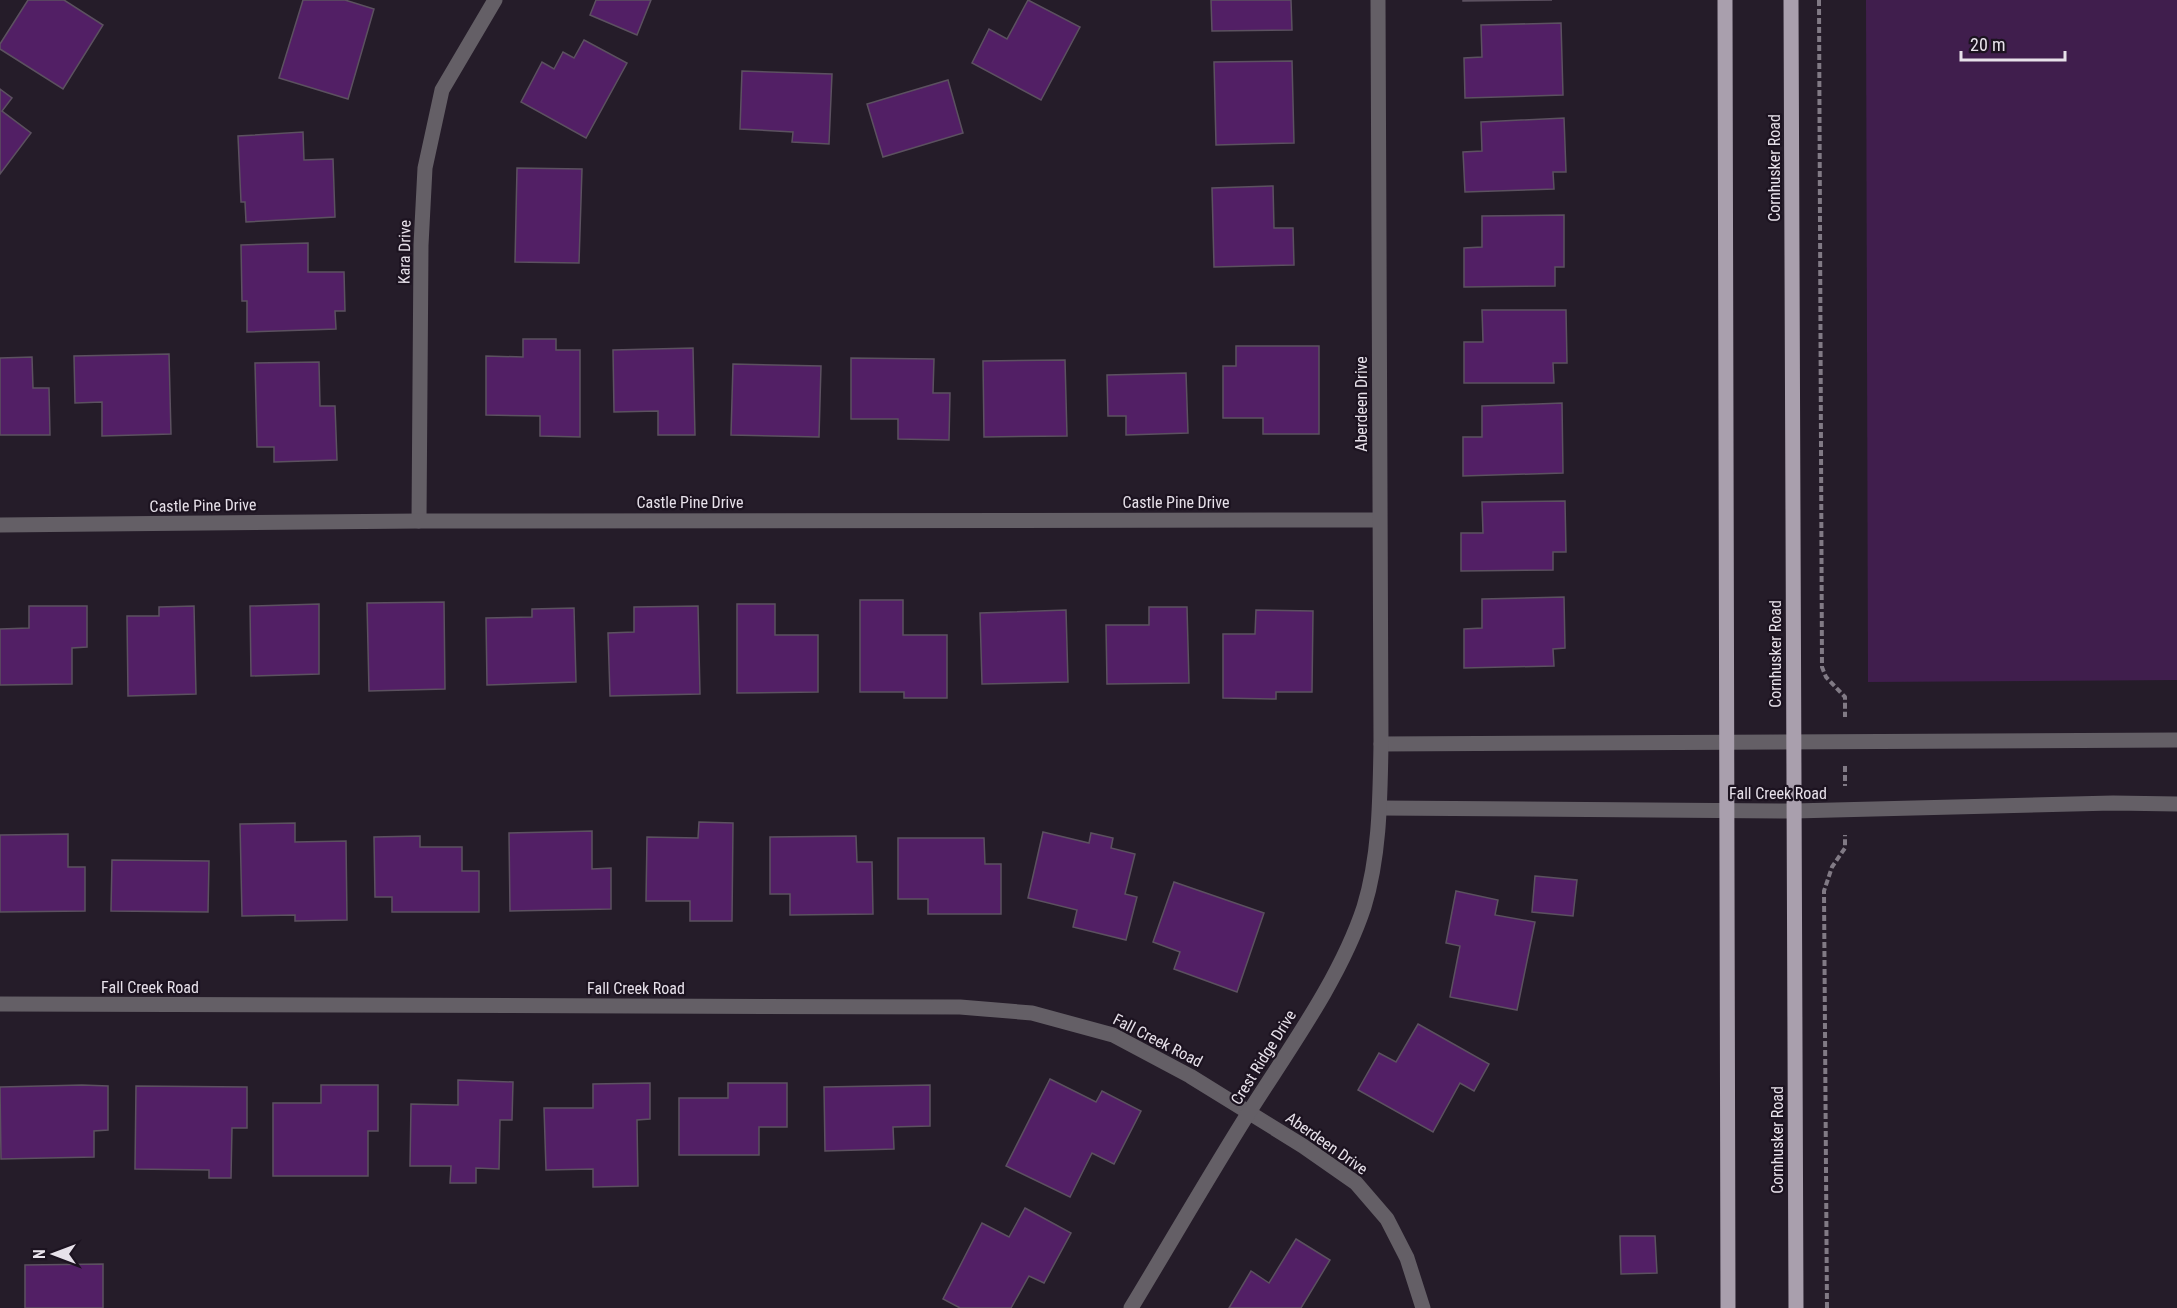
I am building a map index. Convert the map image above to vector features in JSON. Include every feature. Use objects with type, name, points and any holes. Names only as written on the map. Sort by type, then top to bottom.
[{"type":"main road","points":[[1725,0],[1728,1308]]},
{"type":"main road","name":"Cornhusker Road","points":[[1791,0],[1796,1308]]},
{"type":"street","name":"Kara Drive","points":[[419,521],[421,246],[425,168],[442,90],[495,0]]},
{"type":"street","name":"Aberdeen Drive","points":[[1378,0],[1380,807]]},
{"type":"street","name":"Castle Pine Drive","points":[[0,525],[419,521],[1379,520]]},
{"type":"street","points":[[1381,744],[2177,740]]},
{"type":"street","name":"Fall Creek Road","points":[[1380,807],[1794,811],[2113,803],[2177,804]]},
{"type":"street","name":"Crest Ridge Drive","points":[[1131,1308],[1305,1024],[1352,942],[1365,904],[1375,856],[1380,807]]},
{"type":"street","name":"Fall Creek Road","points":[[0,1004],[948,1007],[1022,1012],[1113,1035],[1190,1076],[1249,1112]]},
{"type":"street","name":"Aberdeen Drive","points":[[1249,1112],[1356,1183],[1387,1220],[1407,1258],[1423,1308]]},
{"type":"path","points":[[1820,0],[1822,667],[1826,677],[1845,697],[1845,848],[1832,867],[1824,891],[1827,1308]]},
{"type":"shaded area","points":[[1866,0],[2177,0],[2177,680],[1868,682]]},
{"type":"building","points":[[28,0],[64,0],[103,25],[63,89],[0,49],[0,44]]},
{"type":"building","points":[[303,0],[345,0],[374,9],[348,99],[279,78]]},
{"type":"building","points":[[596,0],[651,0],[637,35],[590,15]]},
{"type":"building","points":[[1028,0],[1080,27],[1041,100],[972,63],[989,29],[1007,39]]},
{"type":"building","points":[[1211,0],[1291,0],[1292,30],[1212,31]]},
{"type":"building","points":[[1463,0],[1552,0],[1463,1]]},
{"type":"building","points":[[1561,23],[1563,95],[1465,98],[1464,58],[1482,57],[1481,25]]},
{"type":"building","points":[[584,40],[627,63],[586,138],[521,102],[542,62],[554,69],[563,52],[574,58]]},
{"type":"building","points":[[1292,61],[1294,143],[1216,145],[1214,62]]},
{"type":"building","points":[[742,71],[832,74],[829,144],[792,142],[793,132],[740,129]]},
{"type":"building","points":[[948,80],[963,133],[883,157],[867,104]]},
{"type":"building","points":[[0,89],[12,98],[2,111],[31,133],[0,174]]},
{"type":"building","points":[[1564,118],[1566,172],[1553,172],[1554,189],[1465,192],[1463,152],[1482,151],[1481,122]]},
{"type":"building","points":[[303,132],[304,160],[333,159],[335,217],[246,222],[245,202],[241,202],[238,136]]},
{"type":"building","points":[[517,168],[582,169],[579,263],[515,262]]},
{"type":"building","points":[[1273,186],[1274,228],[1293,228],[1294,265],[1214,267],[1212,188]]},
{"type":"building","points":[[1564,215],[1564,267],[1555,267],[1555,286],[1464,287],[1464,248],[1482,247],[1482,216]]},
{"type":"building","points":[[308,243],[308,272],[344,272],[345,311],[335,311],[336,329],[247,332],[247,301],[242,301],[241,245]]},
{"type":"building","points":[[1482,310],[1566,310],[1567,363],[1553,363],[1554,383],[1464,383],[1464,342],[1483,342]]},
{"type":"building","points":[[523,339],[556,339],[556,350],[580,350],[580,437],[540,436],[540,416],[486,415],[486,356],[523,357]]},
{"type":"building","points":[[1236,346],[1319,346],[1319,434],[1263,434],[1263,418],[1223,418],[1223,366],[1236,366]]},
{"type":"building","points":[[693,348],[695,435],[658,435],[658,411],[614,412],[613,350]]},
{"type":"building","points":[[169,354],[171,434],[102,436],[102,402],[75,403],[74,356]]},
{"type":"building","points":[[32,357],[33,388],[49,388],[50,435],[0,435],[0,358]]},
{"type":"building","points":[[851,358],[934,359],[933,393],[950,393],[949,440],[898,439],[898,419],[851,419]]},
{"type":"building","points":[[1065,360],[1067,436],[984,437],[983,361]]},
{"type":"building","points":[[319,362],[320,406],[335,406],[337,460],[274,462],[274,447],[257,447],[255,363]]},
{"type":"building","points":[[733,364],[821,366],[819,437],[731,435]]},
{"type":"building","points":[[1186,373],[1188,433],[1126,435],[1126,416],[1108,416],[1107,375]]},
{"type":"building","points":[[1562,403],[1563,473],[1463,476],[1463,437],[1482,437],[1482,406]]},
{"type":"building","points":[[1565,501],[1566,552],[1553,552],[1553,570],[1461,571],[1461,533],[1483,533],[1482,502]]},
{"type":"building","points":[[1564,597],[1565,648],[1553,649],[1554,666],[1464,668],[1464,629],[1482,628],[1482,599]]},
{"type":"building","points":[[860,600],[903,600],[903,635],[947,635],[947,698],[904,698],[904,692],[860,692]]},
{"type":"building","points":[[444,602],[445,689],[369,691],[367,603]]},
{"type":"building","points":[[319,604],[319,674],[251,676],[250,606]]},
{"type":"building","points":[[737,604],[775,604],[775,635],[818,635],[818,692],[737,693]]},
{"type":"building","points":[[29,606],[87,606],[87,647],[72,648],[72,684],[0,685],[0,629],[29,628]]},
{"type":"building","points":[[194,606],[196,694],[128,696],[127,616],[159,616],[159,607]]},
{"type":"building","points":[[698,606],[700,694],[610,696],[608,633],[634,632],[634,607]]},
{"type":"building","points":[[1149,607],[1187,607],[1189,683],[1107,684],[1106,625],[1149,625]]},
{"type":"building","points":[[574,608],[576,682],[487,685],[486,618],[532,617],[532,609]]},
{"type":"building","points":[[1066,610],[1068,682],[982,684],[980,613]]},
{"type":"building","points":[[1256,610],[1313,611],[1312,692],[1276,692],[1276,699],[1223,698],[1223,634],[1255,634]]},
{"type":"building","points":[[699,822],[733,823],[732,921],[690,921],[690,901],[646,901],[647,837],[698,838]]},
{"type":"building","points":[[295,823],[295,842],[346,841],[347,920],[295,921],[295,915],[242,916],[240,824]]},
{"type":"building","points":[[592,831],[592,869],[611,868],[611,909],[510,911],[509,833]]},
{"type":"building","points":[[1043,832],[1089,843],[1091,833],[1113,838],[1111,848],[1135,854],[1125,894],[1137,897],[1126,940],[1073,927],[1077,910],[1028,898]]},
{"type":"building","points":[[68,834],[68,867],[85,867],[85,911],[0,912],[0,835]]},
{"type":"building","points":[[420,836],[420,847],[462,847],[462,871],[479,871],[479,912],[392,912],[392,897],[375,897],[374,837]]},
{"type":"building","points":[[856,836],[857,862],[872,862],[873,914],[790,915],[790,894],[770,894],[770,837]]},
{"type":"building","points":[[898,838],[984,838],[985,864],[1001,864],[1001,914],[928,914],[928,899],[898,899]]},
{"type":"building","points":[[112,860],[209,861],[208,912],[111,911]]},
{"type":"building","points":[[1535,876],[1577,880],[1573,916],[1532,912]]},
{"type":"building","points":[[1174,882],[1264,913],[1237,992],[1174,969],[1180,952],[1153,942]]},
{"type":"building","points":[[1456,891],[1498,900],[1495,915],[1535,922],[1517,1010],[1450,997],[1460,946],[1446,943]]},
{"type":"building","points":[[1418,1024],[1489,1064],[1474,1091],[1460,1083],[1433,1132],[1358,1090],[1379,1053],[1396,1062]]},
{"type":"building","points":[[1050,1079],[1096,1102],[1102,1091],[1141,1111],[1114,1164],[1092,1153],[1070,1197],[1006,1166]]},
{"type":"building","points":[[458,1080],[513,1082],[512,1120],[500,1120],[499,1169],[476,1168],[476,1183],[450,1183],[451,1166],[410,1166],[411,1104],[458,1105]]},
{"type":"building","points":[[650,1083],[650,1119],[637,1120],[638,1186],[593,1187],[593,1169],[546,1170],[544,1108],[593,1108],[593,1084]]},
{"type":"building","points":[[728,1083],[787,1083],[787,1127],[759,1127],[759,1155],[679,1155],[679,1098],[728,1098]]},
{"type":"building","points":[[321,1085],[378,1085],[378,1131],[368,1131],[368,1176],[273,1176],[273,1103],[321,1103]]},
{"type":"building","points":[[930,1085],[930,1126],[893,1127],[894,1149],[825,1151],[824,1087]]},
{"type":"building","points":[[108,1086],[108,1130],[94,1131],[94,1157],[1,1159],[0,1087]]},
{"type":"building","points":[[136,1086],[247,1087],[247,1128],[232,1128],[231,1178],[209,1178],[209,1170],[135,1169]]},
{"type":"building","points":[[1025,1208],[1071,1233],[1044,1283],[1029,1276],[1011,1308],[960,1308],[943,1299],[982,1223],[1009,1237]]},
{"type":"building","points":[[1620,1236],[1655,1236],[1657,1273],[1621,1274]]},
{"type":"building","points":[[1296,1239],[1330,1260],[1301,1308],[1229,1308],[1251,1271],[1269,1283]]},
{"type":"building","points":[[103,1264],[103,1308],[25,1308],[25,1265]]}]
